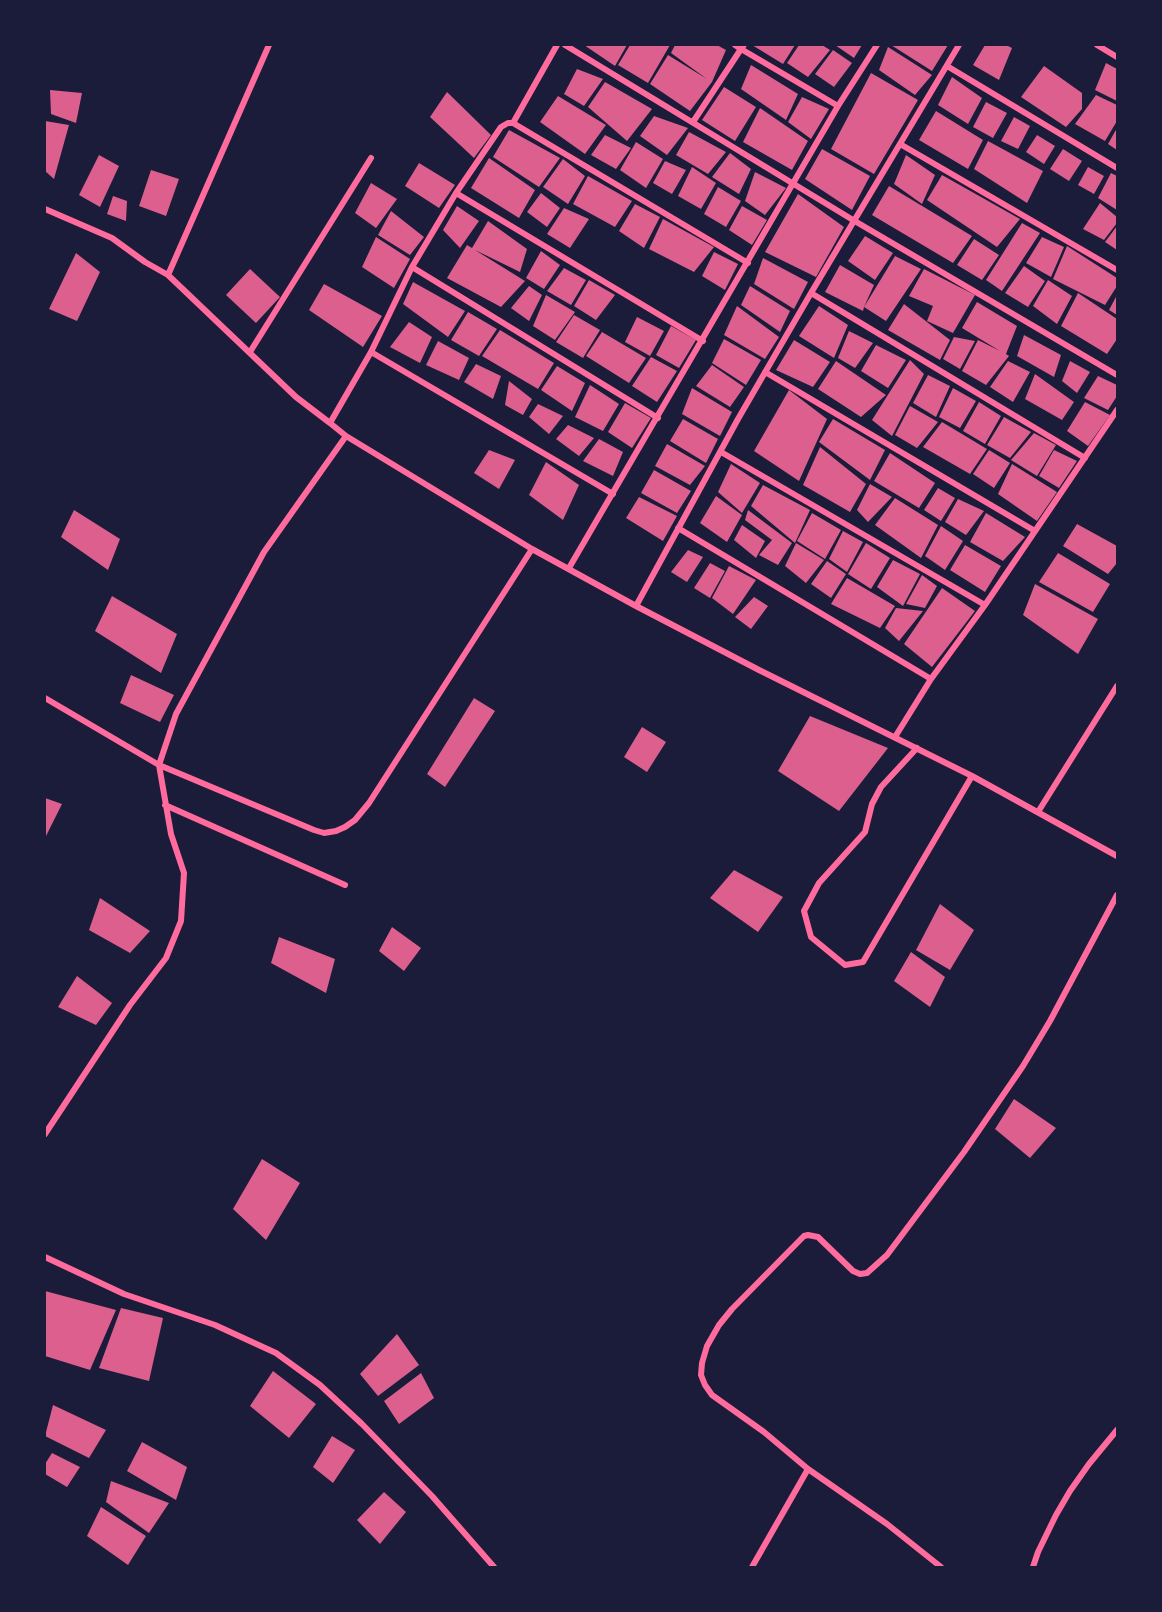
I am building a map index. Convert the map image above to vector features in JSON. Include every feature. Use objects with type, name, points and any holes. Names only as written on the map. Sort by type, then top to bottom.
[{"type":"street","points":[[168,275],[269,45]]},
{"type":"street","points":[[513,123],[558,45]]},
{"type":"street","points":[[565,45],[853,220],[1117,375]]},
{"type":"street","points":[[735,45],[742,47],[838,106]]},
{"type":"street","points":[[569,568],[838,106],[877,45]]},
{"type":"street","points":[[636,606],[810,293],[959,45]]},
{"type":"street","points":[[1097,45],[1117,57]]},
{"type":"street","points":[[693,122],[742,47]]},
{"type":"street","points":[[946,66],[1117,168]]},
{"type":"street","points":[[330,423],[371,352],[412,267],[456,193],[501,127],[508,123],[513,123],[748,263]]},
{"type":"street","points":[[900,144],[1117,270]]},
{"type":"street","points":[[250,352],[371,158]]},
{"type":"street","points":[[456,193],[703,341]]},
{"type":"street","points":[[45,209],[112,238],[145,262],[168,275],[296,397],[346,436],[532,549],[759,670],[972,776],[1117,856]]},
{"type":"street","points":[[412,267],[658,417]]},
{"type":"street","points":[[810,293],[1084,458]]},
{"type":"street","points":[[371,352],[613,494]]},
{"type":"street","points":[[765,372],[1035,531]]},
{"type":"street","points":[[895,737],[931,679],[985,605],[1117,410]]},
{"type":"street","points":[[45,1134],[130,1005],[166,958],[181,921],[184,873],[171,834],[159,765],[176,714],[264,552],[346,436]]},
{"type":"street","points":[[721,452],[985,605]]},
{"type":"street","points":[[678,528],[931,679]]},
{"type":"street","points":[[45,698],[159,765],[314,830],[324,833],[336,831],[355,820],[369,803],[532,549]]},
{"type":"street","points":[[1038,812],[1117,686]]},
{"type":"street","points":[[917,748],[881,787],[872,804],[865,832],[819,883],[804,911],[811,937],[845,964],[863,962],[972,776]]},
{"type":"street","points":[[165,805],[345,885]]},
{"type":"street","points":[[941,1567],[887,1524],[808,1469],[764,1432],[711,1395],[701,1374],[702,1363],[707,1346],[719,1325],[804,1236],[818,1237],[860,1275],[867,1273],[887,1255],[957,1161],[1023,1066],[1069,987],[1117,895]]},
{"type":"street","points":[[45,1257],[124,1294],[216,1324],[276,1353],[320,1385],[362,1424],[432,1496],[494,1567]]},
{"type":"street","points":[[1033,1567],[1070,1491],[1117,1430]]},
{"type":"street","points":[[752,1567],[808,1469]]},
{"type":"building","points":[[584,45],[627,45],[615,66]]},
{"type":"building","points":[[630,45],[670,45],[648,83],[618,65]]},
{"type":"building","points":[[675,45],[717,45],[726,50],[712,82],[690,111],[650,84],[668,55],[707,79],[671,53]]},
{"type":"building","points":[[752,45],[795,45],[783,64]]},
{"type":"building","points":[[799,45],[822,45],[830,50],[808,77],[787,63]]},
{"type":"building","points":[[835,45],[862,45],[854,58]]},
{"type":"building","points":[[891,45],[948,45],[932,71]]},
{"type":"building","points":[[985,45],[1006,45],[1012,48],[999,80],[973,65]]},
{"type":"building","points":[[888,47],[932,75],[915,95],[879,70]]},
{"type":"building","points":[[833,50],[852,63],[834,87],[815,74]]},
{"type":"building","points":[[1106,63],[1117,69],[1117,101],[1095,90]]},
{"type":"building","points":[[751,65],[798,94],[786,120],[741,89]]},
{"type":"building","points":[[1044,66],[1082,93],[1082,109],[1066,127],[1021,97]]},
{"type":"building","points":[[577,69],[603,79],[584,106],[564,94]]},
{"type":"building","points":[[871,73],[918,100],[874,174],[831,149]]},
{"type":"building","points":[[952,77],[982,98],[968,124],[938,105]]},
{"type":"building","points":[[605,82],[652,109],[627,141],[588,107]]},
{"type":"building","points":[[724,87],[756,107],[735,141],[702,120]]},
{"type":"building","points":[[50,90],[82,93],[76,123],[51,114]]},
{"type":"building","points":[[447,92],[491,135],[474,158],[430,117]]},
{"type":"building","points":[[1096,95],[1117,105],[1117,121],[1105,141],[1075,124]]},
{"type":"building","points":[[558,96],[606,125],[585,154],[540,122]]},
{"type":"building","points":[[802,97],[829,109],[811,139],[788,122]]},
{"type":"building","points":[[986,102],[1007,113],[993,138],[973,127]]},
{"type":"building","points":[[760,108],[808,141],[792,170],[743,142]]},
{"type":"building","points":[[936,111],[983,140],[968,169],[919,140]]},
{"type":"building","points":[[654,116],[688,128],[667,155],[640,136]]},
{"type":"building","points":[[1014,117],[1030,126],[1018,149],[1001,141]]},
{"type":"building","points":[[45,121],[69,125],[54,179],[45,171]]},
{"type":"building","points":[[1117,128],[1117,150],[1108,144]]},
{"type":"building","points":[[509,130],[560,158],[539,187],[493,157]]},
{"type":"building","points":[[689,132],[726,152],[708,174],[676,155]]},
{"type":"building","points":[[605,135],[631,148],[616,169],[591,155]]},
{"type":"building","points":[[1037,135],[1055,146],[1044,164],[1026,152]]},
{"type":"building","points":[[988,141],[1043,171],[1027,203],[974,169]]},
{"type":"building","points":[[636,142],[663,159],[646,188],[620,170]]},
{"type":"building","points":[[822,149],[870,176],[852,210],[805,179]]},
{"type":"building","points":[[1063,149],[1082,161],[1069,181],[1050,169]]},
{"type":"building","points":[[730,153],[751,169],[739,194],[712,177]]},
{"type":"building","points":[[99,155],[119,166],[100,207],[79,195]]},
{"type":"building","points":[[906,155],[935,175],[922,204],[894,184]]},
{"type":"building","points":[[489,158],[535,190],[519,218],[471,188]]},
{"type":"building","points":[[563,159],[585,176],[568,204],[543,187]]},
{"type":"building","points":[[665,161],[686,170],[672,194],[653,183]]},
{"type":"building","points":[[419,163],[455,185],[439,208],[405,186]]},
{"type":"building","points":[[692,167],[716,183],[701,209],[678,196]]},
{"type":"building","points":[[1088,167],[1104,176],[1094,194],[1078,185]]},
{"type":"building","points":[[151,170],[179,179],[166,216],[139,206]]},
{"type":"building","points":[[755,172],[786,188],[765,215],[745,201]]},
{"type":"building","points":[[1111,173],[1117,176],[1117,210],[1098,198]]},
{"type":"building","points":[[942,175],[1020,219],[997,247],[927,200]]},
{"type":"building","points":[[588,176],[632,201],[615,227],[573,204]]},
{"type":"building","points":[[371,183],[397,199],[376,228],[355,213]]},
{"type":"building","points":[[889,186],[972,236],[953,263],[872,215]]},
{"type":"building","points":[[718,187],[741,201],[726,227],[704,214]]},
{"type":"building","points":[[541,193],[560,208],[547,227],[527,212]]},
{"type":"building","points":[[798,194],[844,227],[816,277],[765,252]]},
{"type":"building","points":[[113,196],[127,201],[126,221],[107,214]]},
{"type":"building","points":[[1100,203],[1117,217],[1117,223],[1104,240],[1083,229]]},
{"type":"building","points":[[635,204],[660,217],[644,248],[619,231]]},
{"type":"building","points":[[457,206],[479,221],[460,248],[443,230]]},
{"type":"building","points":[[742,206],[767,220],[752,245],[729,230]]},
{"type":"building","points":[[564,208],[589,219],[570,248],[547,234]]},
{"type":"building","points":[[391,211],[424,237],[410,255],[378,235]]},
{"type":"building","points":[[663,219],[714,247],[694,272],[649,249]]},
{"type":"building","points":[[488,221],[527,249],[520,272],[475,250],[525,281],[501,307],[447,278],[467,245],[472,248]]},
{"type":"building","points":[[1022,223],[1040,233],[1002,291],[986,280]]},
{"type":"building","points":[[1117,226],[1117,250],[1105,242]]},
{"type":"building","points":[[865,236],[893,253],[875,280],[848,261]]},
{"type":"building","points":[[376,237],[410,259],[394,288],[362,267]]},
{"type":"building","points":[[1042,237],[1064,247],[1051,277],[1026,263]]},
{"type":"building","points":[[974,239],[999,255],[982,280],[957,265]]},
{"type":"building","points":[[1067,246],[1117,278],[1117,286],[1105,305],[1053,279]]},
{"type":"building","points":[[541,251],[560,265],[544,289],[526,278]]},
{"type":"building","points":[[714,252],[738,264],[725,290],[702,276]]},
{"type":"building","points":[[76,253],[100,272],[77,321],[49,309]]},
{"type":"building","points":[[895,256],[921,269],[886,321],[864,307]]},
{"type":"building","points":[[763,258],[808,282],[794,309],[754,284]]},
{"type":"building","points":[[840,265],[874,285],[863,311],[825,292]]},
{"type":"building","points":[[1024,266],[1045,281],[1028,307],[1005,293]]},
{"type":"building","points":[[564,268],[586,280],[571,305],[547,291]]},
{"type":"building","points":[[250,269],[280,297],[256,323],[226,295]]},
{"type":"building","points":[[924,269],[975,295],[953,333],[927,321],[933,306],[909,296]]},
{"type":"building","points":[[589,280],[615,295],[596,320],[574,306]]},
{"type":"building","points":[[1048,280],[1072,296],[1057,324],[1033,306]]},
{"type":"building","points":[[413,282],[465,311],[448,337],[403,304]]},
{"type":"building","points":[[324,284],[382,316],[363,347],[309,310]]},
{"type":"building","points":[[529,286],[542,295],[529,321],[511,308]]},
{"type":"building","points":[[750,286],[790,311],[780,332],[741,305]]},
{"type":"building","points":[[1078,293],[1117,319],[1117,339],[1107,354],[1061,326]]},
{"type":"building","points":[[546,295],[575,312],[555,340],[533,326]]},
{"type":"building","points":[[1117,295],[1117,315],[1109,310]]},
{"type":"building","points":[[977,302],[1017,326],[1006,354],[1009,356],[986,385],[962,371],[978,340],[1000,351],[962,328]]},
{"type":"building","points":[[904,304],[950,340],[940,360],[888,330]]},
{"type":"building","points":[[737,306],[779,337],[765,359],[724,335]]},
{"type":"building","points":[[819,306],[848,325],[834,358],[799,336]]},
{"type":"building","points":[[468,312],[497,329],[479,356],[451,340]]},
{"type":"building","points":[[574,315],[600,330],[583,358],[556,342]]},
{"type":"building","points":[[637,317],[664,331],[650,356],[625,342]]},
{"type":"building","points":[[409,322],[432,337],[420,363],[390,347]]},
{"type":"building","points":[[671,326],[696,340],[679,368],[656,355]]},
{"type":"building","points":[[500,330],[554,363],[538,389],[482,356]]},
{"type":"building","points":[[849,331],[873,343],[855,368],[838,358]]},
{"type":"building","points":[[602,332],[646,358],[629,383],[586,356]]},
{"type":"building","points":[[1024,335],[1061,355],[1054,377],[1017,356]]},
{"type":"building","points":[[954,337],[975,341],[960,369],[943,359]]},
{"type":"building","points":[[724,339],[761,360],[746,385],[712,363]]},
{"type":"building","points":[[794,340],[830,362],[813,387],[776,370]]},
{"type":"building","points":[[438,341],[469,358],[459,380],[426,365]]},
{"type":"building","points":[[876,345],[906,360],[888,388],[861,371]]},
{"type":"building","points":[[651,357],[677,371],[657,402],[632,386]]},
{"type":"building","points":[[910,360],[924,374],[892,436],[872,420]]},
{"type":"building","points":[[836,361],[886,395],[861,417],[818,389]]},
{"type":"building","points":[[1008,361],[1030,372],[1013,402],[990,387]]},
{"type":"building","points":[[1070,361],[1090,372],[1077,393],[1062,381]]},
{"type":"building","points":[[476,364],[501,376],[493,399],[464,382]]},
{"type":"building","points":[[712,365],[744,387],[730,407],[696,386]]},
{"type":"building","points":[[557,366],[585,383],[572,411],[541,390]]},
{"type":"building","points":[[1035,374],[1074,402],[1062,420],[1025,399]]},
{"type":"building","points":[[928,375],[950,386],[936,417],[913,403]]},
{"type":"building","points":[[1098,376],[1117,385],[1117,396],[1108,410],[1084,398]]},
{"type":"building","points":[[509,381],[532,399],[523,415],[505,405]]},
{"type":"building","points":[[590,385],[619,404],[603,431],[575,417]]},
{"type":"building","points":[[692,388],[732,412],[720,436],[682,414]]},
{"type":"building","points":[[953,388],[976,401],[960,428],[939,417]]},
{"type":"building","points":[[789,390],[827,419],[799,481],[754,451]]},
{"type":"building","points":[[979,402],[1001,416],[985,444],[963,431]]},
{"type":"building","points":[[1085,402],[1110,415],[1088,446],[1067,431]]},
{"type":"building","points":[[625,403],[651,418],[632,448],[608,432]]},
{"type":"building","points":[[538,404],[563,416],[549,434],[529,417]]},
{"type":"building","points":[[910,406],[938,422],[917,448],[895,435]]},
{"type":"building","points":[[1004,417],[1031,432],[1010,458],[987,445]]},
{"type":"building","points":[[683,419],[718,439],[706,463],[670,441]]},
{"type":"building","points":[[833,419],[885,450],[870,480],[819,442]]},
{"type":"building","points":[[942,422],[987,449],[970,474],[923,447]]},
{"type":"building","points":[[568,425],[594,438],[579,456],[556,439]]},
{"type":"building","points":[[1034,433],[1056,445],[1037,476],[1011,460]]},
{"type":"building","points":[[599,439],[623,452],[613,476],[583,461]]},
{"type":"building","points":[[667,444],[705,466],[690,485],[655,466]]},
{"type":"building","points":[[820,447],[866,484],[850,512],[803,485]]},
{"type":"building","points":[[489,450],[515,460],[499,489],[474,473]]},
{"type":"building","points":[[989,450],[1010,463],[994,488],[973,474]]},
{"type":"building","points":[[1054,450],[1077,461],[1059,488],[1039,476]]},
{"type":"building","points":[[890,453],[935,483],[919,508],[874,481]]},
{"type":"building","points":[[546,462],[579,485],[563,520],[529,495]]},
{"type":"building","points":[[731,464],[760,483],[742,513],[718,492]]},
{"type":"building","points":[[1012,464],[1057,492],[1037,521],[998,494]]},
{"type":"building","points":[[654,470],[691,491],[677,513],[641,493]]},
{"type":"building","points":[[870,484],[892,497],[868,522],[857,510]]},
{"type":"building","points":[[763,485],[810,510],[795,543],[751,506]]},
{"type":"building","points":[[938,488],[955,498],[941,521],[924,510]]},
{"type":"building","points":[[716,496],[742,515],[727,542],[700,523]]},
{"type":"building","points":[[639,497],[677,516],[663,541],[626,518]]},
{"type":"building","points":[[895,498],[938,525],[921,558],[875,525]]},
{"type":"building","points":[[958,499],[984,511],[966,535],[945,522]]},
{"type":"building","points":[[74,510],[120,539],[108,570],[61,537]]},
{"type":"building","points":[[748,510],[792,543],[778,565],[759,555],[772,540],[745,520]]},
{"type":"building","points":[[812,513],[841,530],[825,559],[797,541]]},
{"type":"building","points":[[986,513],[1025,537],[1003,561],[970,542]]},
{"type":"building","points":[[1077,524],[1117,546],[1117,563],[1108,574],[1063,546]]},
{"type":"building","points":[[742,525],[765,541],[756,558],[734,540]]},
{"type":"building","points":[[941,526],[963,541],[945,570],[925,556]]},
{"type":"building","points":[[843,531],[863,542],[847,572],[829,559]]},
{"type":"building","points":[[796,543],[824,560],[806,583],[785,566]]},
{"type":"building","points":[[866,543],[890,558],[871,589],[848,574]]},
{"type":"building","points":[[965,545],[1001,566],[985,592],[950,570]]},
{"type":"building","points":[[688,550],[703,557],[687,582],[671,572]]},
{"type":"building","points":[[1058,553],[1110,584],[1093,612],[1039,582]]},
{"type":"building","points":[[893,560],[920,574],[903,606],[877,587]]},
{"type":"building","points":[[827,561],[846,574],[831,598],[811,584]]},
{"type":"building","points":[[710,563],[725,571],[710,598],[694,588]]},
{"type":"building","points":[[729,566],[756,580],[733,614],[712,598]]},
{"type":"building","points":[[922,575],[937,586],[925,608],[906,604]]},
{"type":"building","points":[[847,578],[895,606],[880,628],[831,604]]},
{"type":"building","points":[[1035,584],[1098,619],[1078,654],[1023,615]]},
{"type":"building","points":[[942,588],[975,611],[932,667],[904,644]]},
{"type":"building","points":[[112,596],[177,634],[161,673],[95,631]]},
{"type":"building","points":[[754,597],[768,606],[751,629],[735,617]]},
{"type":"building","points":[[896,608],[923,611],[899,641],[885,628]]},
{"type":"building","points":[[131,675],[174,695],[160,722],[120,703]]},
{"type":"building","points":[[474,698],[495,711],[445,787],[427,774]]},
{"type":"building","points":[[810,716],[888,748],[839,811],[778,771]]},
{"type":"building","points":[[642,727],[666,742],[647,772],[624,757]]},
{"type":"building","points":[[45,798],[62,804],[45,838]]},
{"type":"building","points":[[734,870],[783,897],[758,932],[710,898]]},
{"type":"building","points":[[100,898],[150,931],[130,953],[89,930]]},
{"type":"building","points":[[940,904],[974,930],[950,970],[916,950]]},
{"type":"building","points":[[392,927],[421,948],[404,971],[379,951]]},
{"type":"building","points":[[279,937],[335,959],[326,993],[271,963]]},
{"type":"building","points":[[911,952],[945,977],[930,1007],[894,981]]},
{"type":"building","points":[[77,976],[112,1003],[96,1025],[58,1007]]},
{"type":"building","points":[[1014,1099],[1056,1128],[1030,1158],[995,1129]]},
{"type":"building","points":[[262,1159],[300,1183],[266,1240],[233,1209]]},
{"type":"building","points":[[45,1291],[116,1310],[90,1370],[45,1356]]},
{"type":"building","points":[[121,1308],[163,1318],[149,1381],[99,1368]]},
{"type":"building","points":[[397,1334],[419,1365],[378,1396],[360,1374]]},
{"type":"building","points":[[273,1371],[316,1404],[289,1438],[250,1406]]},
{"type":"building","points":[[421,1373],[434,1398],[399,1424],[384,1401]]},
{"type":"building","points":[[53,1405],[106,1430],[89,1458],[45,1436]]},
{"type":"building","points":[[332,1436],[355,1450],[333,1483],[313,1467]]},
{"type":"building","points":[[142,1442],[187,1467],[176,1500],[127,1471]]},
{"type":"building","points":[[52,1453],[80,1467],[67,1487],[45,1474],[45,1464]]},
{"type":"building","points":[[111,1481],[169,1503],[149,1533],[106,1502]]},
{"type":"building","points":[[384,1492],[406,1512],[380,1544],[357,1520]]},
{"type":"building","points":[[101,1507],[146,1536],[128,1565],[87,1536]]}]
